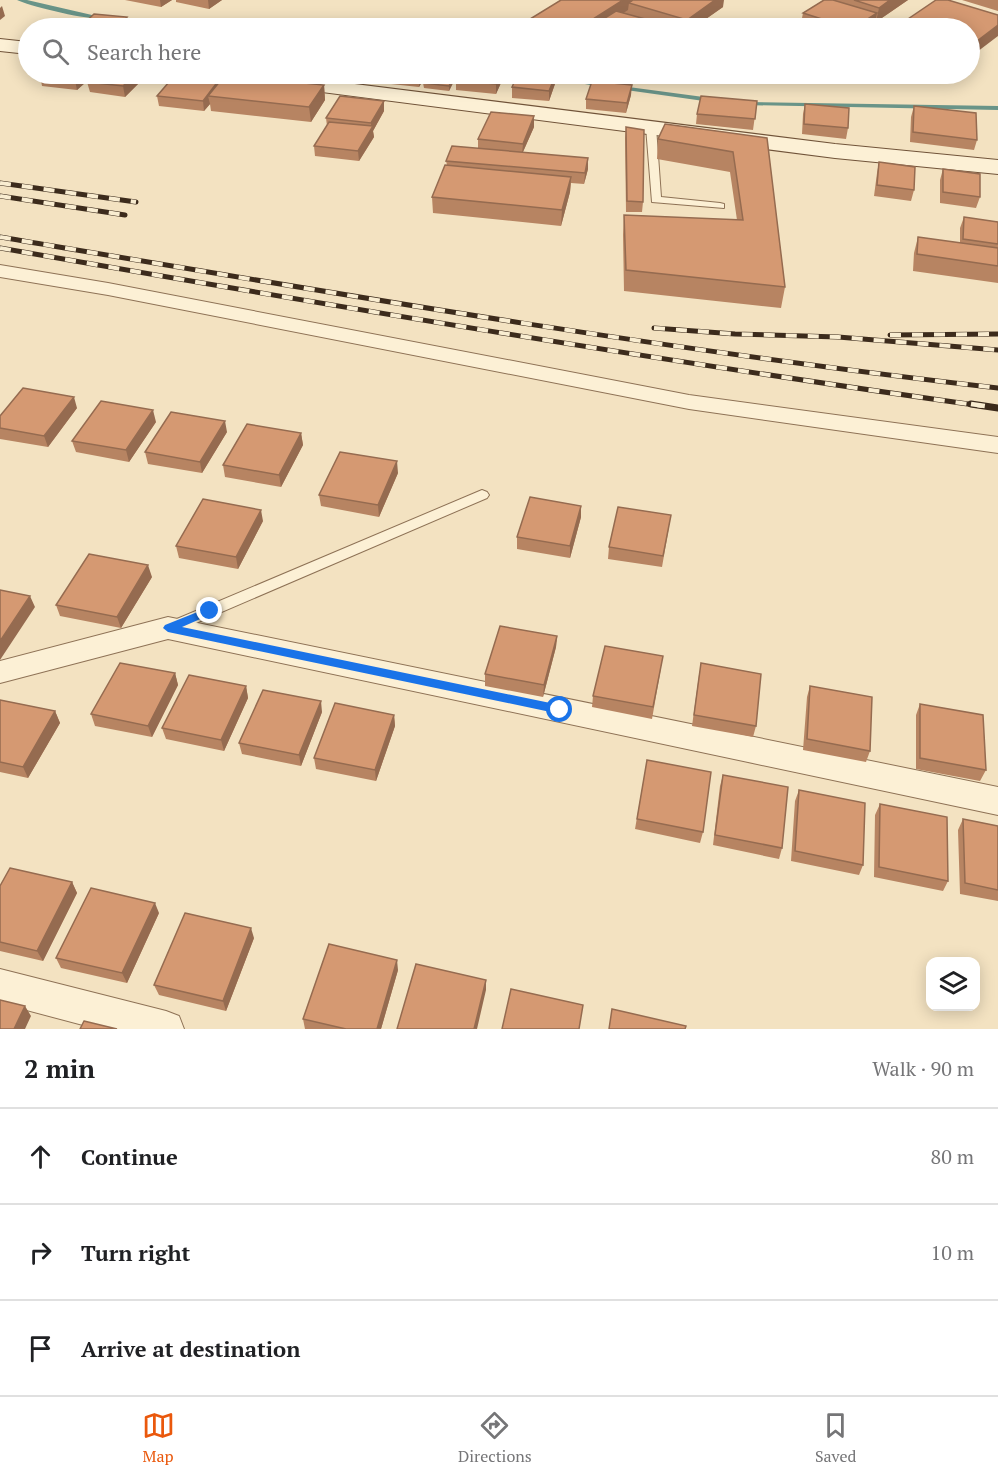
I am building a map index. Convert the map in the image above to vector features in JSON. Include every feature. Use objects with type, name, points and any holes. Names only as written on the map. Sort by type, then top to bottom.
[{"type":"main road","points":[[0,45],[18,47]]},
{"type":"main road","points":[[308,84],[835,151],[998,167]]},
{"type":"street","points":[[0,271],[108,289],[689,402],[998,445]]},
{"type":"street","points":[[0,672],[168,628],[998,801]]},
{"type":"street","points":[[0,986],[166,1029]]},
{"type":"lane","points":[[651,127],[656,200],[720,206]]},
{"type":"lane","points":[[168,628],[482,495]]},
{"type":"building","points":[[561,0],[623,0],[595,18],[532,18]]},
{"type":"building","points":[[633,0],[715,0],[690,18],[680,18],[629,3]]},
{"type":"building","points":[[824,0],[833,0],[877,13],[869,18],[819,18],[803,13]]},
{"type":"building","points":[[854,0],[890,0],[879,8]]},
{"type":"building","points":[[936,0],[948,0],[998,15],[998,25],[980,39],[980,18],[909,18]]},
{"type":"building","points":[[616,11],[642,18],[605,18]]},
{"type":"building","points":[[94,14],[127,17],[126,18],[90,18]]},
{"type":"building","points":[[167,84],[216,84],[203,101],[157,96]]},
{"type":"building","points":[[218,84],[324,85],[309,107],[208,96]]},
{"type":"building","points":[[513,84],[552,84],[549,91],[512,87]]},
{"type":"building","points":[[591,84],[632,85],[627,103],[586,99]]},
{"type":"building","points":[[340,96],[384,101],[371,123],[326,118]]},
{"type":"building","points":[[701,96],[757,101],[755,119],[697,114]]},
{"type":"building","points":[[805,104],[849,108],[848,128],[804,124]]},
{"type":"building","points":[[914,106],[976,113],[977,140],[913,132]]},
{"type":"building","points":[[491,112],[534,116],[523,144],[478,139]]},
{"type":"building","points":[[329,122],[373,126],[358,151],[314,146]]},
{"type":"building","points":[[665,124],[767,138],[785,287],[626,270],[624,215],[743,220],[733,152],[658,139]]},
{"type":"building","points":[[626,127],[644,130],[643,202],[627,201]]},
{"type":"building","points":[[452,146],[588,158],[585,173],[446,161]]},
{"type":"building","points":[[879,162],[915,167],[914,190],[877,185]]},
{"type":"building","points":[[445,165],[571,177],[562,210],[432,197]]},
{"type":"building","points":[[943,169],[980,174],[980,197],[943,192]]},
{"type":"building","points":[[964,217],[998,222],[998,244],[963,239]]},
{"type":"building","points":[[918,237],[998,248],[998,266],[917,254]]},
{"type":"building","points":[[23,388],[74,397],[44,436],[0,428],[0,416]]},
{"type":"building","points":[[101,401],[153,410],[126,450],[72,441]]},
{"type":"building","points":[[171,412],[225,421],[200,462],[145,452]]},
{"type":"building","points":[[247,424],[301,433],[279,475],[223,465]]},
{"type":"building","points":[[340,452],[397,461],[378,505],[319,495]]},
{"type":"building","points":[[530,497],[581,506],[570,546],[517,537]]},
{"type":"building","points":[[203,499],[261,510],[236,557],[176,546]]},
{"type":"building","points":[[618,507],[671,515],[663,556],[609,547]]},
{"type":"building","points":[[89,554],[148,565],[117,617],[56,605]]},
{"type":"building","points":[[0,590],[30,596],[0,641]]},
{"type":"building","points":[[500,626],[557,636],[544,685],[485,674]]},
{"type":"building","points":[[605,646],[663,656],[653,707],[593,696]]},
{"type":"building","points":[[120,663],[175,673],[148,726],[91,714]]},
{"type":"building","points":[[701,663],[761,674],[756,726],[694,715]]},
{"type":"building","points":[[189,675],[246,686],[221,740],[162,728]]},
{"type":"building","points":[[810,686],[872,697],[870,751],[807,739]]},
{"type":"building","points":[[263,690],[321,701],[299,755],[239,743]]},
{"type":"building","points":[[0,700],[55,711],[23,767],[0,762]]},
{"type":"building","points":[[335,703],[394,715],[375,770],[314,758]]},
{"type":"building","points":[[920,704],[983,715],[986,770],[920,758]]},
{"type":"building","points":[[647,760],[711,772],[703,832],[637,819]]},
{"type":"building","points":[[723,775],[788,787],[782,848],[715,835]]},
{"type":"building","points":[[799,790],[865,803],[863,865],[795,851]]},
{"type":"building","points":[[880,804],[947,817],[948,881],[879,867]]},
{"type":"building","points":[[963,819],[998,826],[998,890],[965,883]]},
{"type":"building","points":[[10,868],[72,882],[37,951],[0,942],[0,886]]},
{"type":"building","points":[[91,888],[155,903],[122,973],[56,958]]},
{"type":"building","points":[[185,913],[251,928],[223,1001],[154,985]]},
{"type":"building","points":[[329,944],[397,960],[377,1029],[346,1029],[303,1019]]},
{"type":"building","points":[[416,964],[486,980],[474,1029],[397,1029]]},
{"type":"building","points":[[511,989],[583,1005],[579,1029],[502,1029]]},
{"type":"building","points":[[0,1000],[25,1006],[14,1029],[0,1029]]},
{"type":"building","points":[[612,1009],[686,1026],[685,1029],[609,1029]]},
{"type":"building","points":[[84,1021],[117,1029],[80,1029]]},
{"type":"waterway","points":[[20,0],[102,18]]},
{"type":"waterway","points":[[596,84],[601,85]]},
{"type":"waterway","points":[[621,88],[711,100]]},
{"type":"waterway","points":[[746,104],[998,108]]},
{"type":"railway","points":[[0,183],[136,202]]},
{"type":"railway","points":[[0,196],[125,215]]},
{"type":"railway","points":[[0,237],[623,338],[998,388]]},
{"type":"railway","points":[[0,248],[490,331],[982,406]]},
{"type":"railway","points":[[654,328],[735,334],[838,337],[998,350]]},
{"type":"railway","points":[[890,335],[998,334]]},
{"type":"railway","points":[[971,404],[998,408]]},
{"type":"route","points":[[210,611],[168,628],[560,710]]}]
